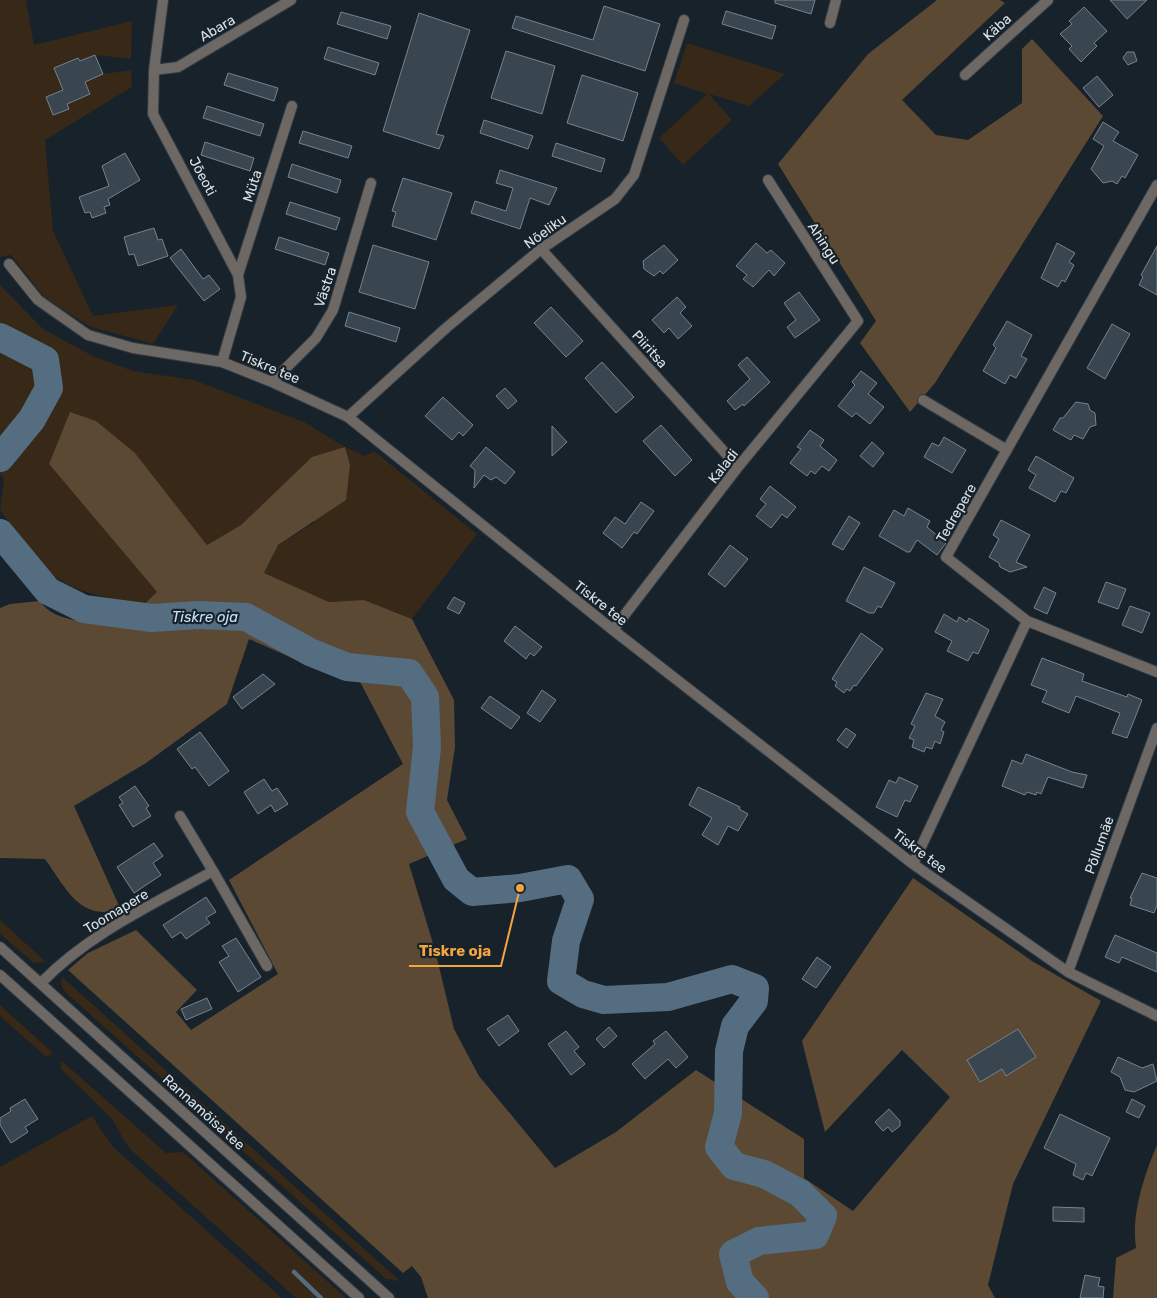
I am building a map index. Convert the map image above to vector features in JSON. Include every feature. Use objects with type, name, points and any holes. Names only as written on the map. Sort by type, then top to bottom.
[{"type":"street","name":"Jõeoti","points":[[163,0],[154,70],[153,114],[238,275],[240,297],[222,362]]},
{"type":"street","name":"Abara","points":[[154,70],[178,67],[291,0]]},
{"type":"street","points":[[830,23],[836,0]]},
{"type":"street","name":"Käba","points":[[965,75],[1048,0]]},
{"type":"street","name":"Nõeliku","points":[[348,417],[446,328],[542,249],[615,199],[634,175],[684,20]]},
{"type":"street","name":"Müta","points":[[238,275],[292,106]]},
{"type":"street","name":"Ahingu","points":[[768,180],[858,321]]},
{"type":"street","name":"Västra","points":[[272,382],[316,338],[333,310],[371,183]]},
{"type":"street","name":"Tedrepere","points":[[1027,621],[946,557],[1157,185]]},
{"type":"street","name":"Piiritsa","points":[[542,249],[738,468]]},
{"type":"street","name":"Tiskre tee","points":[[9,264],[38,300],[88,334],[133,348],[222,362],[272,382],[348,417],[613,630],[913,864],[1068,972],[1157,1016]]},
{"type":"street","name":"Kaladi","points":[[613,630],[738,468],[858,321]]},
{"type":"street","points":[[923,400],[1007,450]]},
{"type":"street","points":[[913,864],[1027,621],[1157,672]]},
{"type":"street","name":"Põllumäe","points":[[1068,972],[1157,728]]},
{"type":"street","points":[[180,816],[267,966]]},
{"type":"street","name":"Toomapere","points":[[41,984],[76,952],[142,910],[213,871]]},
{"type":"street","name":"Rannamõisa tee","points":[[0,947],[389,1298]]},
{"type":"street","points":[[0,975],[359,1298]]},
{"type":"shaded area","points":[[0,0],[26,0],[34,45],[132,21],[131,59],[95,55],[80,61],[78,58],[54,69],[69,103],[90,94],[85,82],[103,74],[131,70],[132,87],[45,140],[53,231],[93,316],[178,305],[153,344],[91,327],[44,297],[11,255],[0,257]],"holes":[[[46,97],[64,105],[67,104],[69,109],[53,115]]]},
{"type":"shaded area","points":[[937,0],[1000,0],[1005,3],[902,100],[936,135],[968,140],[1022,103],[1022,49],[1032,39],[1103,116],[935,383],[910,412],[860,343],[876,321],[778,164],[868,54]]},
{"type":"shaded area","points":[[687,43],[785,74],[749,106],[709,94],[732,120],[683,165],[659,138],[707,94],[674,83]]},
{"type":"shaded area","points":[[0,285],[43,329],[93,356],[133,371],[194,380],[304,422],[345,447],[365,456],[374,451],[477,534],[412,619],[364,600],[329,602],[264,573],[278,545],[315,522],[312,457],[241,525],[207,545],[135,453],[49,464],[157,592],[144,604],[99,596],[66,584],[41,563],[0,510],[4,478],[0,475]]},
{"type":"shaded area","points":[[70,412],[96,421],[135,453],[207,545],[241,525],[312,457],[345,447],[350,465],[346,500],[278,545],[264,573],[329,602],[364,600],[412,619],[454,700],[455,747],[447,800],[467,839],[409,864],[435,950],[454,1029],[479,1076],[555,1168],[616,1132],[696,1070],[804,1139],[804,1178],[853,1211],[950,1097],[902,1050],[825,1132],[802,1041],[913,878],[1032,961],[1101,1001],[1013,1184],[988,1285],[995,1298],[428,1298],[421,1277],[412,1266],[403,1273],[68,970],[88,953],[136,930],[197,990],[176,1012],[191,1030],[278,974],[229,880],[403,764],[359,680],[340,679],[249,639],[227,704],[146,763],[74,806],[121,910],[94,911],[84,906],[67,891],[45,859],[0,858],[0,608],[10,604],[40,601],[47,609],[66,618],[77,621],[123,624],[157,592],[49,464]]},
{"type":"shaded area","points":[[0,920],[46,962],[34,963],[0,934]]},
{"type":"shaded area","points":[[62,977],[400,1281],[386,1279],[64,991],[61,984]]},
{"type":"shaded area","points":[[0,1005],[53,1053],[46,1057],[0,1016]]},
{"type":"shaded area","points":[[61,1060],[166,1153],[183,1152],[346,1298],[296,1298],[131,1150],[113,1120],[61,1069]]},
{"type":"shaded area","points":[[92,1116],[112,1146],[282,1298],[0,1298],[0,1167]]},
{"type":"shaded area","points":[[1157,1145],[1157,1298],[1113,1298],[1116,1258],[1136,1248],[1135,1222],[1137,1209],[1143,1182]]},
{"type":"building","points":[[775,0],[815,0],[811,14],[775,3]]},
{"type":"building","points":[[1110,0],[1147,0],[1127,19]]},
{"type":"building","points":[[604,6],[660,24],[645,71],[512,28],[516,16],[593,40]]},
{"type":"building","points":[[1084,7],[1107,31],[1094,43],[1097,46],[1081,62],[1069,49],[1072,46],[1060,34],[1072,24],[1069,21]]},
{"type":"building","points":[[726,11],[776,26],[772,39],[722,24]]},
{"type":"building","points":[[341,12],[391,26],[387,39],[337,24]]},
{"type":"building","points":[[419,13],[470,30],[436,134],[444,136],[439,149],[383,131]]},
{"type":"building","points":[[328,47],[379,63],[375,75],[324,59]]},
{"type":"building","points":[[506,51],[555,66],[542,114],[491,98]]},
{"type":"building","points":[[1127,52],[1134,52],[1137,61],[1128,65],[1123,58]]},
{"type":"building","points":[[95,55],[103,74],[85,82],[90,94],[67,104],[69,109],[53,115],[46,97],[63,90],[54,68],[78,58],[80,61]]},
{"type":"building","points":[[228,73],[278,88],[274,101],[224,85]]},
{"type":"building","points":[[582,75],[638,93],[623,141],[567,123]]},
{"type":"building","points":[[1097,76],[1113,95],[1099,107],[1083,88]]},
{"type":"building","points":[[207,106],[264,124],[260,136],[203,118]]},
{"type":"building","points":[[484,120],[533,136],[528,149],[480,133]]},
{"type":"building","points":[[1103,122],[1119,132],[1113,141],[1138,155],[1125,178],[1122,176],[1117,184],[1112,181],[1103,183],[1091,169],[1104,146],[1093,139]]},
{"type":"building","points":[[303,131],[352,146],[348,158],[299,143]]},
{"type":"building","points":[[205,142],[254,158],[250,171],[201,155]]},
{"type":"building","points":[[556,143],[605,159],[601,172],[552,156]]},
{"type":"building","points":[[125,153],[140,180],[108,199],[110,205],[104,207],[106,213],[92,218],[90,212],[85,213],[79,197],[109,186],[102,166]]},
{"type":"building","points":[[292,164],[341,180],[337,193],[288,177]]},
{"type":"building","points":[[500,170],[557,188],[549,205],[530,198],[520,229],[471,213],[475,201],[506,211],[513,188],[496,183]]},
{"type":"building","points":[[403,178],[452,193],[436,240],[392,226],[396,212],[392,211]]},
{"type":"building","points":[[290,202],[340,218],[336,230],[286,214]]},
{"type":"building","points":[[154,228],[158,240],[162,239],[168,256],[138,266],[134,254],[129,255],[124,237]]},
{"type":"building","points":[[279,237],[329,253],[325,265],[275,249]]},
{"type":"building","points":[[756,243],[767,253],[771,250],[785,263],[774,276],[769,270],[753,287],[743,279],[747,275],[736,266]]},
{"type":"building","points":[[1057,243],[1075,253],[1069,262],[1074,265],[1065,282],[1062,280],[1058,287],[1041,278]]},
{"type":"building","points":[[373,245],[429,262],[415,309],[359,292]]},
{"type":"building","points":[[664,245],[678,260],[663,274],[660,271],[654,276],[644,269],[643,261]]},
{"type":"building","points":[[1157,246],[1157,295],[1139,285],[1143,277],[1141,275]]},
{"type":"building","points":[[181,249],[203,279],[209,275],[220,289],[204,301],[170,258]]},
{"type":"building","points":[[799,292],[820,320],[795,338],[787,327],[796,320],[784,303]]},
{"type":"building","points":[[677,297],[686,307],[680,313],[692,326],[678,339],[669,328],[664,333],[652,320]]},
{"type":"building","points":[[551,307],[583,341],[566,357],[534,323]]},
{"type":"building","points":[[349,312],[400,328],[396,342],[345,326]]},
{"type":"building","points":[[1007,321],[1032,335],[1021,356],[1027,359],[1016,378],[1010,375],[1005,384],[983,371],[996,348],[993,345]]},
{"type":"building","points":[[1112,324],[1130,334],[1105,379],[1087,368]]},
{"type":"building","points":[[747,357],[770,382],[744,406],[743,404],[735,410],[727,401],[750,379],[738,365]]},
{"type":"building","points":[[602,362],[634,397],[616,413],[585,378]]},
{"type":"building","points":[[861,371],[877,383],[868,394],[884,407],[870,424],[856,413],[852,417],[838,406],[855,385],[852,382]]},
{"type":"building","points":[[505,388],[517,401],[508,409],[496,396]]},
{"type":"building","points":[[443,397],[473,425],[463,436],[459,432],[452,440],[425,416]]},
{"type":"building","points":[[1076,402],[1088,404],[1090,410],[1095,413],[1096,425],[1090,427],[1083,439],[1074,435],[1071,440],[1053,430],[1060,418],[1063,418]]},
{"type":"building","points":[[661,425],[692,460],[675,476],[643,441]]},
{"type":"building","points":[[552,426],[567,442],[552,456]]},
{"type":"building","points":[[810,430],[824,440],[820,446],[837,460],[829,471],[822,466],[815,474],[811,471],[807,476],[790,463],[801,449],[797,447]]},
{"type":"building","points":[[944,437],[966,450],[952,473],[924,457],[932,443],[939,446]]},
{"type":"building","points":[[872,442],[884,453],[873,467],[860,456]]},
{"type":"building","points":[[486,447],[515,472],[505,484],[496,477],[491,480],[484,475],[474,488],[475,470],[470,466]]},
{"type":"building","points":[[1036,456],[1074,478],[1066,493],[1061,491],[1055,502],[1029,488],[1036,475],[1028,470]]},
{"type":"building","points":[[770,486],[796,507],[787,518],[782,514],[771,528],[756,516],[766,504],[760,499]]},
{"type":"building","points":[[641,502],[654,511],[637,534],[634,532],[622,548],[603,533],[615,517],[625,524]]},
{"type":"building","points":[[908,508],[930,521],[927,527],[946,543],[937,555],[917,540],[910,552],[907,552],[879,536],[894,510],[904,516]]},
{"type":"building","points":[[849,516],[860,523],[843,550],[832,544]]},
{"type":"building","points":[[1001,520],[1030,535],[1016,562],[1027,567],[1010,572],[1000,567],[999,563],[989,557],[999,539],[993,535]]},
{"type":"building","points":[[730,545],[748,559],[725,587],[708,574]]},
{"type":"building","points":[[864,567],[895,583],[881,608],[878,606],[874,613],[869,613],[846,601]]},
{"type":"building","points":[[1106,582],[1126,589],[1118,609],[1098,602]]},
{"type":"building","points":[[1044,587],[1056,593],[1047,614],[1034,608]]},
{"type":"building","points":[[454,597],[465,603],[459,614],[447,608]]},
{"type":"building","points":[[1130,606],[1150,613],[1142,633],[1122,625]]},
{"type":"building","points":[[944,614],[957,622],[959,617],[967,622],[969,618],[989,630],[978,654],[973,652],[968,661],[947,651],[952,641],[935,632]]},
{"type":"building","points":[[515,626],[542,647],[534,656],[530,653],[526,659],[504,641]]},
{"type":"building","points":[[861,633],[883,649],[856,686],[854,685],[850,691],[847,689],[844,693],[835,686],[837,682],[832,679]]},
{"type":"building","points":[[1042,658],[1084,674],[1082,681],[1127,697],[1128,694],[1142,700],[1127,738],[1112,733],[1120,713],[1076,696],[1069,713],[1042,702],[1047,691],[1031,685]]},
{"type":"building","points":[[263,674],[275,684],[242,709],[233,697]]},
{"type":"building","points":[[542,690],[556,700],[540,722],[527,713]]},
{"type":"building","points":[[926,693],[943,699],[935,716],[945,722],[941,730],[944,732],[940,744],[935,741],[932,749],[926,747],[924,752],[912,747],[914,740],[909,738],[915,726],[911,724]]},
{"type":"building","points":[[490,696],[520,717],[511,729],[481,708]]},
{"type":"building","points":[[846,728],[856,735],[847,748],[837,740]]},
{"type":"building","points":[[200,732],[229,771],[209,786],[195,767],[192,769],[177,749]]},
{"type":"building","points":[[1026,754],[1072,772],[1087,775],[1083,788],[1048,777],[1041,794],[1037,792],[1036,795],[1027,792],[1025,795],[1002,786],[1012,760],[1022,764]]},
{"type":"building","points":[[899,777],[918,786],[910,802],[905,800],[897,817],[876,807],[889,780],[896,783]]},
{"type":"building","points":[[264,779],[272,791],[277,788],[288,804],[275,812],[271,805],[258,814],[244,792]]},
{"type":"building","points":[[135,786],[149,806],[146,808],[151,816],[133,827],[119,805],[123,803],[119,797]]},
{"type":"building","points":[[698,787],[740,807],[739,809],[748,814],[738,831],[728,826],[718,845],[702,835],[712,818],[689,805]]},
{"type":"building","points":[[154,843],[163,856],[153,863],[161,875],[134,893],[117,867]]},
{"type":"building","points":[[1142,873],[1157,878],[1157,905],[1154,913],[1130,905],[1132,898],[1130,898]]},
{"type":"building","points":[[206,897],[216,912],[206,918],[210,923],[186,939],[181,932],[172,938],[163,925]]},
{"type":"building","points":[[1115,935],[1157,953],[1157,972],[1122,957],[1119,963],[1105,957]]},
{"type":"building","points":[[236,938],[261,977],[238,992],[219,962],[229,956],[222,946]]},
{"type":"building","points":[[817,957],[831,967],[816,988],[802,979]]},
{"type":"building","points":[[207,998],[212,1009],[186,1020],[181,1009]]},
{"type":"building","points":[[508,1015],[519,1031],[499,1046],[487,1029]]},
{"type":"building","points":[[609,1027],[617,1036],[604,1048],[596,1039]]},
{"type":"building","points":[[1018,1029],[1036,1057],[1006,1076],[1002,1069],[980,1082],[967,1060]]},
{"type":"building","points":[[566,1031],[579,1047],[574,1051],[585,1064],[571,1075],[548,1044]]},
{"type":"building","points":[[666,1031],[688,1057],[676,1068],[668,1059],[645,1079],[632,1064],[655,1044],[653,1041]]},
{"type":"building","points":[[1118,1057],[1142,1068],[1153,1064],[1157,1081],[1134,1092],[1125,1090],[1120,1077],[1111,1072]]},
{"type":"building","points":[[25,1099],[38,1119],[25,1127],[28,1132],[11,1143],[0,1125],[0,1118],[11,1111],[10,1108]]},
{"type":"building","points":[[1132,1099],[1145,1106],[1139,1118],[1126,1112]]},
{"type":"building","points":[[889,1109],[900,1121],[900,1126],[892,1132],[888,1127],[883,1131],[875,1122]]},
{"type":"building","points":[[1060,1114],[1110,1138],[1092,1176],[1086,1173],[1083,1180],[1073,1175],[1076,1164],[1044,1148]]},
{"type":"building","points":[[1053,1207],[1084,1208],[1084,1222],[1053,1221]]},
{"type":"building","points":[[1085,1275],[1100,1278],[1098,1286],[1104,1287],[1103,1298],[1080,1298]]},
{"type":"waterway","name":"Tiskre oja","points":[[0,337],[45,360],[49,388],[32,419],[0,458]]},
{"type":"waterway","name":"Tiskre oja","points":[[0,533],[48,591],[84,609],[152,618],[198,615],[246,617],[310,652],[347,667],[409,673],[425,697],[427,747],[420,812],[456,879],[472,892],[520,888],[568,879],[580,899],[566,941],[561,981],[583,994],[604,1000],[668,997],[732,979],[755,988],[754,1001],[735,1026],[729,1051],[728,1113],[719,1147],[734,1166],[764,1174],[800,1193],[823,1216],[815,1235],[759,1241],[733,1254],[740,1282],[755,1298]]},
{"type":"waterway","points":[[294,1272],[321,1298]]},
{"type":"place","name":"Tiskre oja","points":[[520,888]]}]
